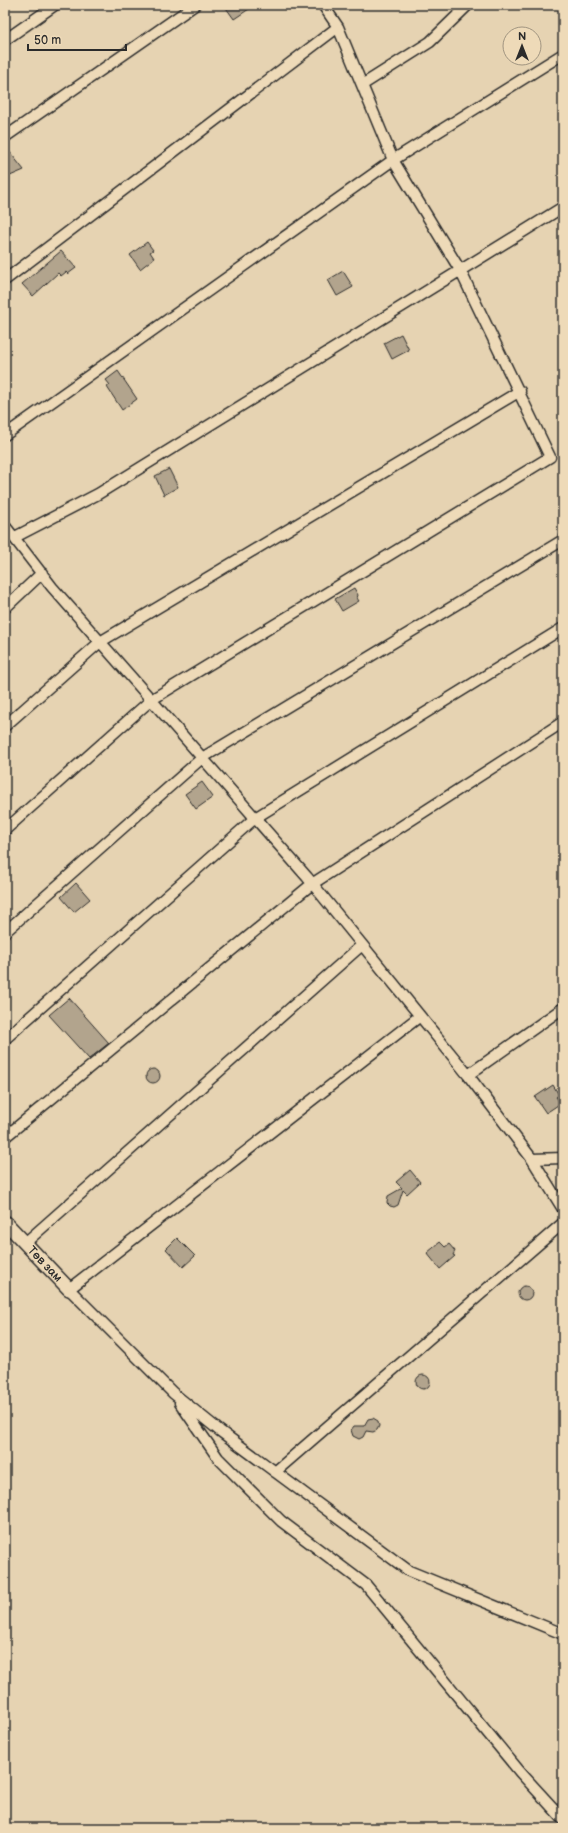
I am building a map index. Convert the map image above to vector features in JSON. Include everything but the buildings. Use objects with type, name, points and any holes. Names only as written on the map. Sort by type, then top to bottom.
[{"type":"street","points":[[5,40],[55,5]]},
{"type":"street","points":[[5,137],[195,5]]},
{"type":"street","points":[[5,830],[151,700],[550,457],[520,391],[460,270],[393,160],[338,27],[324,5]]},
{"type":"street","points":[[362,86],[430,42],[468,5]]},
{"type":"street","points":[[5,280],[338,27]]},
{"type":"street","points":[[5,435],[393,160],[563,54]]},
{"type":"street","points":[[14,537],[98,494],[563,207]]},
{"type":"street","points":[[5,726],[100,642],[520,391]]},
{"type":"street","points":[[5,526],[100,642],[312,884],[468,1074],[532,1159],[563,1208]]},
{"type":"street","points":[[5,932],[202,758],[563,540]]},
{"type":"street","points":[[5,608],[42,573]]},
{"type":"street","points":[[5,1039],[255,818],[563,628]]},
{"type":"street","points":[[5,1137],[312,884],[563,722]]},
{"type":"street","points":[[25,1243],[362,945]]},
{"type":"street","points":[[468,1074],[563,1008]]},
{"type":"street","points":[[420,1016],[69,1289],[173,1393],[275,1472],[409,1571],[563,1634]]},
{"type":"street","points":[[532,1159],[563,1158]]},
{"type":"street","name":"Төв зам","points":[[5,1222],[69,1289]]},
{"type":"street","points":[[275,1472],[563,1223]]},
{"type":"street","points":[[173,1393],[218,1458],[275,1516],[366,1585],[505,1754],[563,1819]]}]
